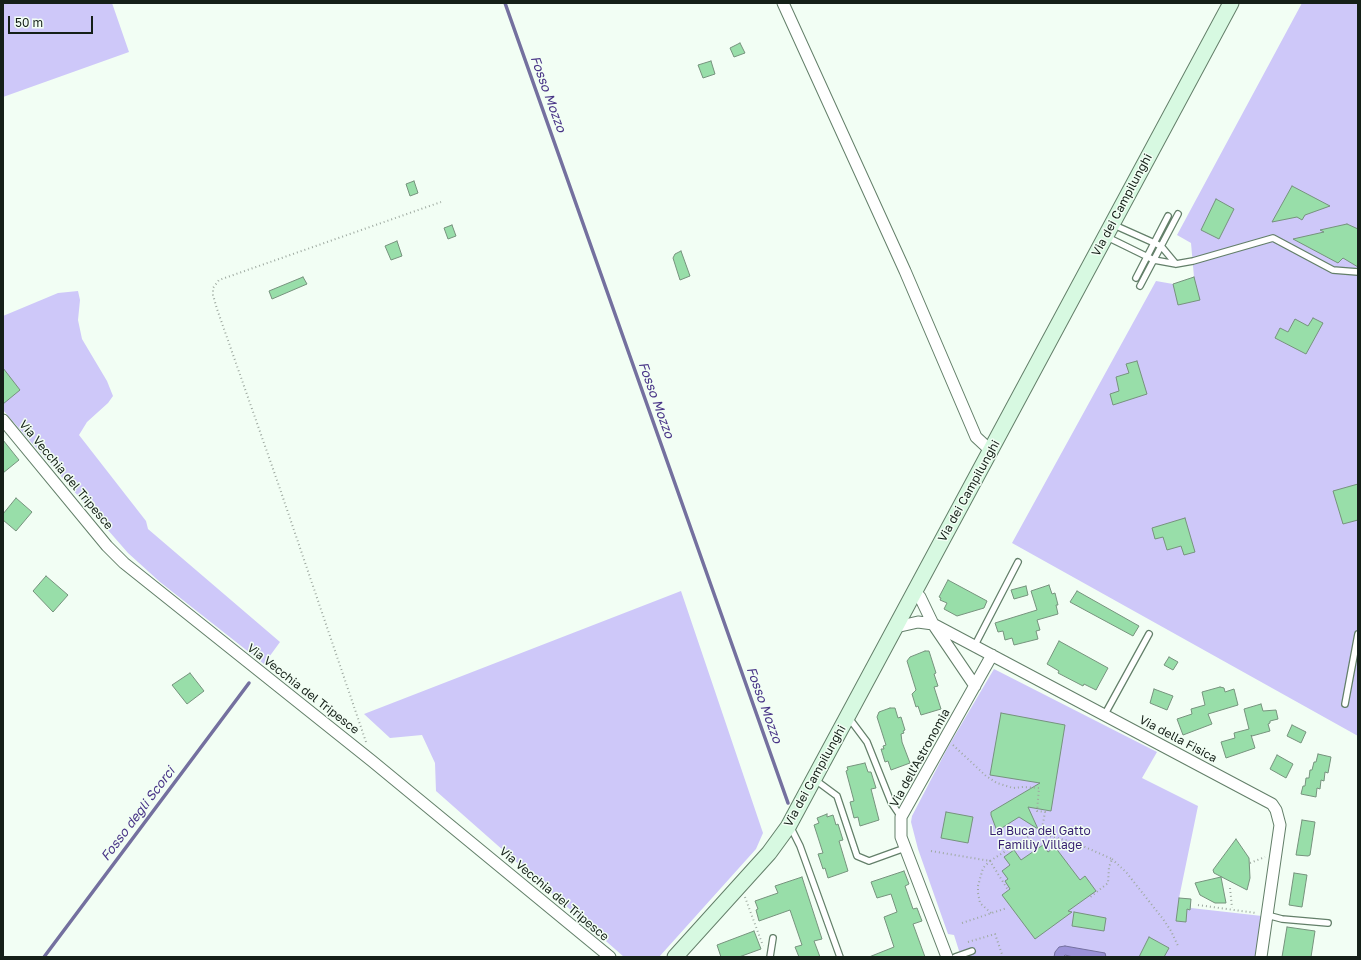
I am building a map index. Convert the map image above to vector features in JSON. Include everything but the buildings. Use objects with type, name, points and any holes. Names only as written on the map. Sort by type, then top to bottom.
[{"type":"street","points":[[783,3],[905,271],[976,437],[991,451]]},
{"type":"street","name":"Via dei Campilunghi","points":[[675,957],[769,853],[788,827],[1232,3]]},
{"type":"street","name":"Via Vecchia del Tripesce","points":[[3,420],[107,546],[124,563],[372,761],[610,957]]},
{"type":"street","points":[[915,592],[920,597],[933,624],[975,686]]},
{"type":"street","name":"Via della Fisica","points":[[896,627],[918,622],[933,624],[1272,804],[1276,810],[1280,824],[1261,957]]},
{"type":"street","name":"Via dell'Astronomia","points":[[947,957],[900,832],[901,817],[992,655]]},
{"type":"lane","points":[[1140,286],[1178,214]]},
{"type":"lane","points":[[1136,278],[1168,216]]},
{"type":"lane","points":[[1109,230],[1154,242],[1161,246],[1176,264]]},
{"type":"lane","points":[[1109,230],[1147,257],[1154,260],[1176,264],[1193,261],[1273,238],[1333,270],[1358,272]]},
{"type":"lane","points":[[975,645],[1018,562]]},
{"type":"lane","points":[[1105,714],[1149,634]]},
{"type":"lane","points":[[1344,704],[1358,634]]},
{"type":"lane","points":[[848,716],[867,742],[890,802],[901,817]]},
{"type":"lane","points":[[814,779],[837,796],[857,856],[869,861],[906,848]]},
{"type":"lane","points":[[788,827],[793,832],[800,846],[840,957]]},
{"type":"lane","points":[[1267,915],[1282,919],[1328,923]]},
{"type":"lane","points":[[769,956],[774,938]]},
{"type":"lane","points":[[955,957],[972,951]]},
{"type":"path","points":[[372,761],[279,486],[217,310],[213,295],[213,288],[219,280],[441,202]]},
{"type":"path","points":[[945,739],[986,776],[997,783],[1013,788],[1039,788],[1037,811],[1044,812],[1041,834]]},
{"type":"path","points":[[991,913],[980,903],[978,893],[978,886],[983,868],[1034,833],[1041,834],[1076,843],[1112,860],[1126,872],[1163,919],[1171,930],[1178,946]]},
{"type":"path","points":[[931,851],[990,862],[1008,890]]},
{"type":"path","points":[[1250,863],[1275,853]]},
{"type":"path","points":[[1089,898],[1108,883],[1109,867],[1112,860]]},
{"type":"path","points":[[1230,888],[1232,908]]},
{"type":"path","points":[[746,898],[765,950],[769,956]]},
{"type":"path","points":[[1198,905],[1232,908],[1267,915]]},
{"type":"path","points":[[962,923],[1007,908]]},
{"type":"path","points":[[968,942],[995,934],[1003,957]]},
{"type":"green space","points":[[3,3],[112,3],[129,52],[3,97]]},
{"type":"green space","points":[[1302,3],[1358,3],[1358,736],[1012,543],[1156,281],[1173,284],[1194,277],[1191,243],[1177,235]]},
{"type":"green space","points":[[78,291],[80,300],[78,320],[82,339],[107,381],[113,396],[108,403],[87,422],[79,435],[146,521],[148,529],[280,642],[264,664],[160,582],[128,553],[3,410],[3,316],[58,293]]},
{"type":"green space","points":[[681,591],[763,833],[756,849],[659,957],[624,957],[436,791],[435,763],[422,735],[390,738],[364,714]]},
{"type":"green space","name":"La Buca del Gatto Familiy Village","points":[[994,669],[1157,752],[1142,778],[1198,806],[1179,898],[1191,899],[1191,908],[1262,916],[1257,957],[961,957],[954,935],[948,934],[918,849],[911,822],[912,816],[948,747]]},
{"type":"shaded area","points":[[1065,946],[1105,953],[1106,957],[1073,957],[1065,955],[1063,957],[1054,957],[1055,952],[1059,947]]},
{"type":"waterway","name":"Fosso Mozzo","points":[[505,3],[788,803]]},
{"type":"waterway","name":"Fosso degli Scorci","points":[[44,957],[249,683]]}]
